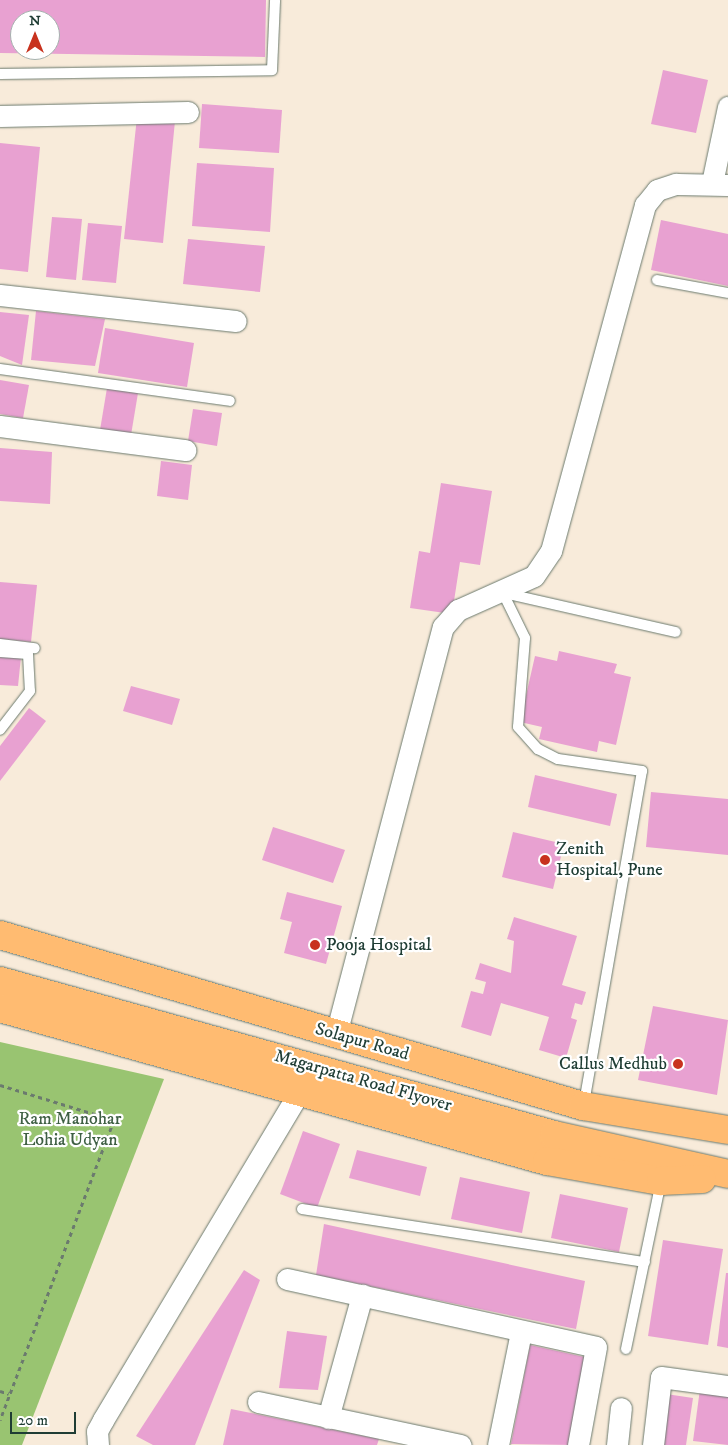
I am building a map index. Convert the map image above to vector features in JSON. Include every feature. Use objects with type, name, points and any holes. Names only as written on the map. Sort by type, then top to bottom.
[{"type":"highway","name":"Solapur Road","points":[[0,935],[583,1106],[728,1130]]},
{"type":"highway","name":"Magarpatta Road Flyover","points":[[0,981],[554,1135],[728,1174]]},
{"type":"highway","points":[[0,1008],[298,1094],[556,1163],[661,1181],[728,1178]]},
{"type":"street","points":[[336,1034],[442,627],[458,610],[503,592],[534,576],[551,551],[645,206],[657,190],[720,184],[728,107]]},
{"type":"street","points":[[0,116],[188,112]]},
{"type":"street","points":[[0,295],[236,321]]},
{"type":"street","points":[[0,426],[185,450]]},
{"type":"street","points":[[94,1440],[298,1094]]},
{"type":"street","points":[[287,1279],[596,1347],[578,1445]]},
{"type":"street","points":[[328,1418],[362,1295]]},
{"type":"street","points":[[498,1445],[521,1332]]},
{"type":"street","points":[[653,1445],[662,1377],[728,1386]]},
{"type":"street","points":[[258,1402],[328,1418],[401,1439],[460,1445]]},
{"type":"street","points":[[617,1445],[621,1408]]},
{"type":"lane","points":[[0,74],[272,70],[274,0]]},
{"type":"lane","points":[[657,280],[728,293]]},
{"type":"lane","points":[[0,369],[230,401]]},
{"type":"lane","points":[[503,592],[676,632]]},
{"type":"lane","points":[[503,592],[525,638],[518,727],[538,749],[558,759],[642,771],[583,1106]]},
{"type":"lane","points":[[0,644],[34,648]]},
{"type":"lane","points":[[0,652],[28,654],[30,691],[0,730]]},
{"type":"lane","points":[[626,1350],[661,1181]]},
{"type":"lane","points":[[302,1210],[645,1262]]},
{"type":"path","points":[[0,1085],[114,1120],[0,1420]]},
{"type":"path","points":[[0,1391],[9,1394]]},
{"type":"green space","name":"Ram Manohar Lohia Udyan","points":[[0,1042],[164,1079],[22,1445],[0,1445]]},
{"type":"building","points":[[0,0],[266,0],[265,57],[60,54],[60,10],[10,10],[10,53],[0,53]]},
{"type":"building","points":[[663,70],[708,80],[696,133],[651,124]]},
{"type":"building","points":[[202,104],[282,110],[279,153],[199,148]]},
{"type":"building","points":[[137,117],[175,121],[163,243],[124,239]]},
{"type":"building","points":[[0,143],[40,147],[28,272],[0,269]]},
{"type":"building","points":[[197,163],[274,168],[270,232],[192,226]]},
{"type":"building","points":[[52,217],[82,219],[76,280],[46,277]]},
{"type":"building","points":[[661,220],[728,234],[728,286],[651,270]]},
{"type":"building","points":[[88,223],[122,226],[116,283],[82,280]]},
{"type":"building","points":[[188,239],[265,246],[260,292],[183,284]]},
{"type":"building","points":[[36,311],[105,319],[95,366],[31,360]]},
{"type":"building","points":[[0,312],[29,315],[22,365],[0,356]]},
{"type":"building","points":[[105,328],[194,343],[187,387],[98,373]]},
{"type":"building","points":[[0,380],[29,385],[23,418],[0,414]]},
{"type":"building","points":[[107,388],[138,393],[131,435],[100,430]]},
{"type":"building","points":[[193,409],[222,413],[217,446],[188,441]]},
{"type":"building","points":[[0,448],[52,452],[50,504],[0,501]]},
{"type":"building","points":[[161,461],[192,465],[188,500],[157,496]]},
{"type":"building","points":[[441,483],[492,491],[480,565],[460,562],[452,614],[410,608],[419,551],[430,553]]},
{"type":"building","points":[[0,582],[37,585],[31,642],[0,639]]},
{"type":"building","points":[[559,651],[617,664],[614,673],[631,677],[616,745],[599,741],[597,752],[539,739],[542,727],[520,722],[535,656],[557,661]]},
{"type":"building","points":[[0,656],[21,657],[18,686],[0,685]]},
{"type":"building","points":[[131,686],[180,699],[172,725],[123,711]]},
{"type":"building","points":[[29,708],[46,721],[0,781],[0,746]]},
{"type":"building","points":[[535,775],[617,794],[610,826],[528,807]]},
{"type":"building","points":[[651,792],[728,799],[728,855],[646,847]]},
{"type":"building","points":[[273,827],[345,850],[333,883],[262,860]]},
{"type":"building","points":[[513,832],[564,844],[553,889],[502,877]]},
{"type":"building","points":[[287,892],[342,906],[326,964],[284,953],[292,922],[280,919]]},
{"type":"building","points":[[514,917],[577,936],[562,985],[586,992],[582,1005],[575,1003],[571,1018],[577,1020],[566,1058],[539,1050],[549,1017],[501,1003],[491,1036],[461,1027],[471,991],[483,994],[486,982],[475,979],[480,963],[511,973],[514,941],[507,939]]},
{"type":"building","points":[[653,1006],[728,1020],[717,1095],[638,1080]]},
{"type":"building","points":[[303,1131],[340,1144],[317,1208],[280,1194]]},
{"type":"building","points":[[357,1150],[427,1167],[420,1196],[349,1178]]},
{"type":"building","points":[[460,1177],[530,1192],[522,1233],[451,1219]]},
{"type":"building","points":[[560,1194],[628,1208],[619,1252],[551,1238]]},
{"type":"building","points":[[324,1224],[585,1281],[576,1329],[316,1275]]},
{"type":"building","points":[[663,1240],[723,1249],[708,1345],[648,1336]]},
{"type":"building","points":[[244,1270],[260,1280],[195,1445],[153,1445],[136,1436]]},
{"type":"building","points":[[726,1273],[728,1273],[728,1348],[717,1346]]},
{"type":"building","points":[[287,1331],[327,1336],[318,1390],[279,1388]]},
{"type":"building","points":[[530,1345],[589,1358],[573,1445],[511,1444]]},
{"type":"building","points":[[700,1389],[728,1392],[728,1445],[693,1441]]},
{"type":"building","points":[[666,1394],[693,1398],[686,1445],[658,1445]]},
{"type":"building","points":[[231,1409],[379,1439],[377,1445],[223,1445]]},
{"type":"place","name":"Zenith Hospital, Pune","points":[[545,860]]},
{"type":"place","name":"Pooja Hospital","points":[[315,945]]},
{"type":"place","name":"Callus Medhub","points":[[678,1064]]}]
